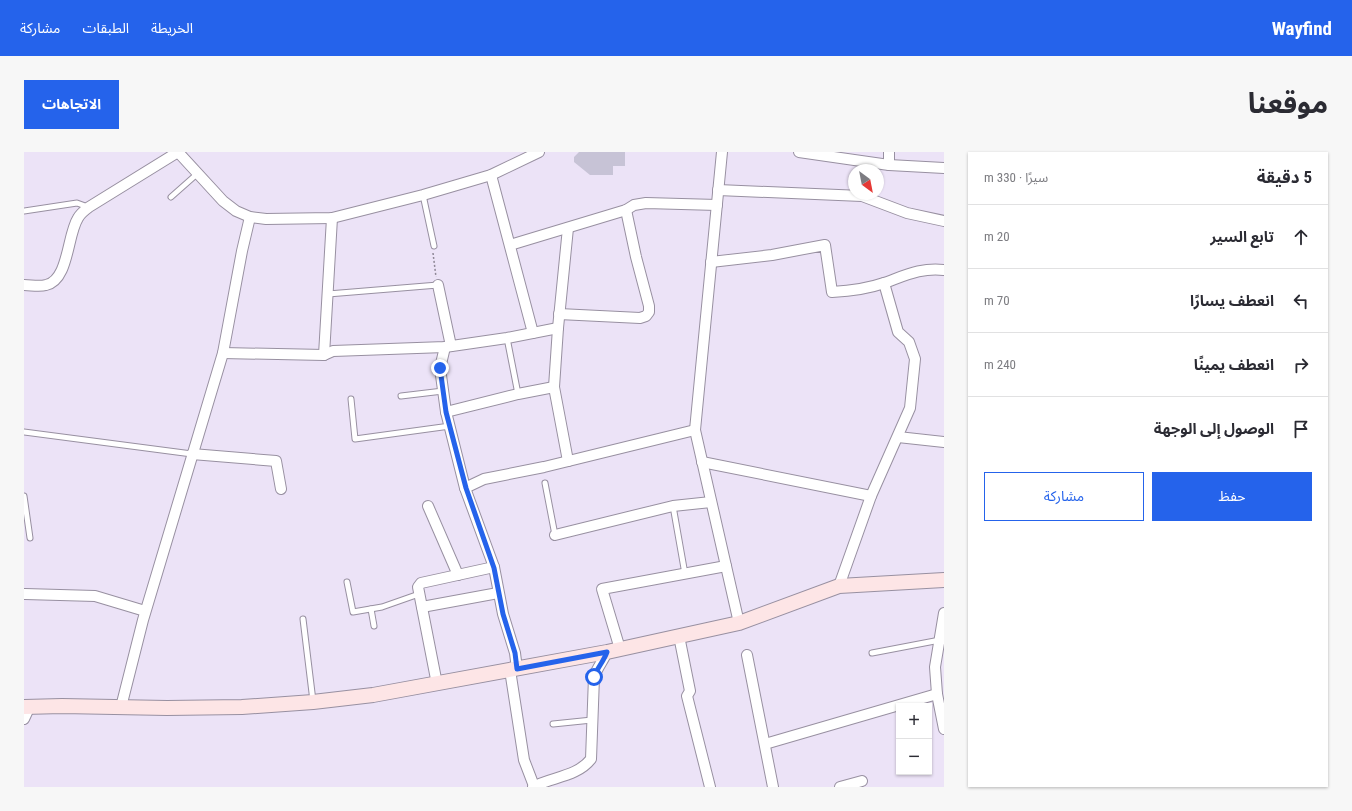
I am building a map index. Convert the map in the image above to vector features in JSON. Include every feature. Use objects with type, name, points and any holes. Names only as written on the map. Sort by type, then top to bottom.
[{"type":"main road","points":[[26,711],[121,707],[242,707],[313,702],[373,695],[614,650],[739,623],[839,586],[944,580]]},
{"type":"street","points":[[24,285],[47,285],[56,280],[61,273],[73,227],[78,217],[89,207],[178,152],[223,201],[236,211],[250,217],[266,219],[332,218],[423,195],[491,175],[539,152]]},
{"type":"street","points":[[722,152],[695,430],[739,623]]},
{"type":"street","points":[[799,152],[889,165],[944,168]]},
{"type":"street","points":[[889,152],[889,165]]},
{"type":"street","points":[[491,175],[533,333]]},
{"type":"street","points":[[718,190],[862,196],[907,213],[944,221]]},
{"type":"street","points":[[510,245],[626,210],[634,205],[646,203],[717,205]]},
{"type":"street","points":[[559,314],[640,318],[646,316],[649,312],[649,306],[636,257],[626,210]]},
{"type":"street","points":[[121,707],[145,611],[223,353],[242,251],[250,217]]},
{"type":"street","points":[[324,355],[332,218]]},
{"type":"street","points":[[568,228],[559,314],[554,387],[568,461]]},
{"type":"street","points":[[711,262],[772,256],[825,245],[832,292],[854,291],[933,268],[944,270]]},
{"type":"street","points":[[839,586],[871,496],[910,408],[915,359],[910,342],[898,332],[884,283]]},
{"type":"street","points":[[438,285],[448,346],[440,368],[446,412],[466,488],[494,568],[503,614],[515,653],[513,669],[524,760],[533,787],[579,770],[586,766],[591,759],[594,677],[596,670],[614,650],[602,589],[726,566]]},
{"type":"street","points":[[223,353],[324,355],[333,351],[448,346],[507,338],[558,328]]},
{"type":"street","points":[[446,412],[518,394],[554,387]]},
{"type":"street","points":[[466,488],[484,479],[568,461],[695,430]]},
{"type":"street","points":[[898,437],[944,442]]},
{"type":"street","points":[[192,454],[276,461],[281,489]]},
{"type":"street","points":[[702,462],[871,496]]},
{"type":"street","points":[[555,535],[673,506],[711,502]]},
{"type":"street","points":[[428,506],[458,575]]},
{"type":"street","points":[[437,684],[418,587],[421,583],[494,568]]},
{"type":"street","points":[[422,607],[498,593]]},
{"type":"street","points":[[25,594],[95,596],[145,611]]},
{"type":"street","points":[[944,613],[935,667],[944,729]]},
{"type":"street","points":[[679,636],[690,691],[687,696],[710,787]]},
{"type":"street","points":[[747,655],[773,787]]},
{"type":"street","points":[[765,744],[939,696]]},
{"type":"street","points":[[840,787],[862,781]]},
{"type":"lane","points":[[171,198],[197,174]]},
{"type":"lane","points":[[423,195],[434,246]]},
{"type":"lane","points":[[24,211],[77,203],[89,207]]},
{"type":"lane","points":[[328,294],[438,285]]},
{"type":"lane","points":[[507,338],[518,394]]},
{"type":"lane","points":[[401,396],[443,391]]},
{"type":"lane","points":[[351,399],[355,439],[450,426]]},
{"type":"lane","points":[[24,432],[192,454]]},
{"type":"lane","points":[[544,483],[555,535]]},
{"type":"lane","points":[[24,496],[30,538]]},
{"type":"lane","points":[[673,506],[685,574]]},
{"type":"lane","points":[[347,582],[353,612],[382,606],[419,594]]},
{"type":"lane","points":[[371,609],[374,626]]},
{"type":"lane","points":[[303,619],[313,702]]},
{"type":"lane","points":[[872,653],[940,640]]},
{"type":"lane","points":[[553,724],[592,720]]},
{"type":"path","points":[[434,246],[432,248],[438,285]]},
{"type":"building","points":[[579,152],[625,152],[625,166],[613,166],[613,175],[590,175],[574,162],[574,157]]},
{"type":"route","points":[[440,368],[446,412],[466,488],[494,568],[498,593],[515,653],[517,669],[607,652],[603,662],[596,670],[594,677]]}]
